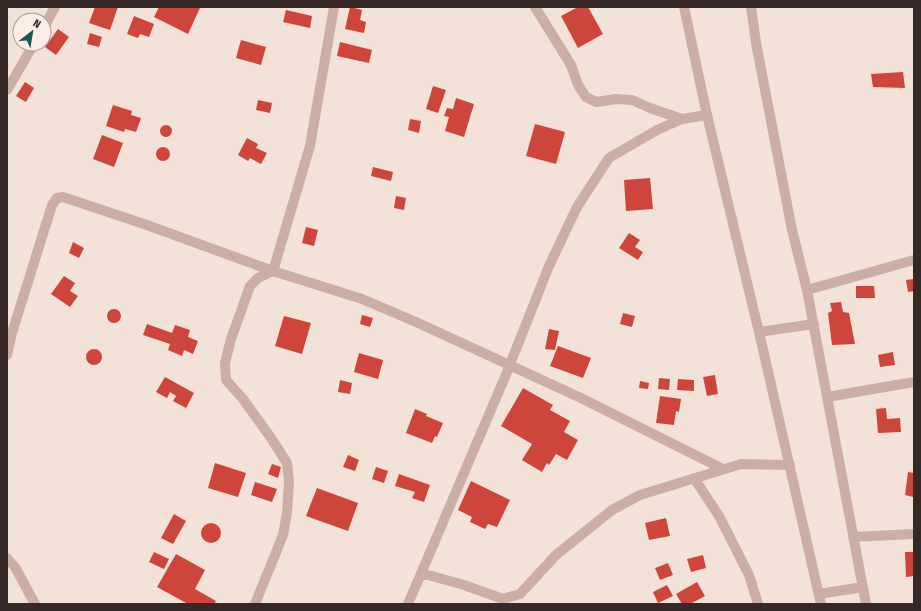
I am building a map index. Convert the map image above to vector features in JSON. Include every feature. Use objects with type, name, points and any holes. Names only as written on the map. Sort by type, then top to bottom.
[{"type":"street","points":[[255,604],[283,535],[287,513],[289,481],[287,463],[247,404],[226,380],[225,363],[231,339],[250,286],[258,278],[273,271],[310,146],[334,7]]},
{"type":"street","points":[[535,7],[570,65],[578,85],[586,97],[596,102],[616,99],[632,100],[682,119]]},
{"type":"street","points":[[684,7],[820,599],[863,588]]},
{"type":"street","points":[[751,7],[756,43],[792,230],[808,290],[852,537],[866,604]]},
{"type":"street","points":[[7,90],[29,52]]},
{"type":"street","points":[[408,604],[549,266],[577,207],[609,158],[657,130],[682,119],[708,115]]},
{"type":"street","points":[[7,355],[12,333],[52,205],[57,198],[63,197],[273,271],[362,299],[416,322],[581,398],[723,469]]},
{"type":"street","points":[[808,290],[914,260]]},
{"type":"street","points":[[759,332],[814,324]]},
{"type":"street","points":[[827,397],[914,382]]},
{"type":"street","points":[[421,573],[464,585],[503,599],[512,597],[520,594],[556,555],[612,510],[640,496],[740,464],[790,465]]},
{"type":"street","points":[[694,478],[719,516],[749,575],[758,604]]},
{"type":"street","points":[[852,537],[914,534]]},
{"type":"street","points":[[7,558],[15,567],[35,604]]},
{"type":"building","points":[[95,7],[118,7],[110,30],[89,23]]},
{"type":"building","points":[[159,7],[200,8],[188,34],[154,17]]},
{"type":"building","points":[[350,7],[362,10],[360,20],[366,22],[364,33],[345,29]]},
{"type":"building","points":[[578,7],[588,7],[603,34],[578,48],[561,16]]},
{"type":"building","points":[[286,10],[312,16],[310,28],[283,22]]},
{"type":"building","points":[[134,16],[154,24],[149,37],[140,34],[138,38],[127,34]]},
{"type":"building","points":[[58,29],[69,37],[56,55],[52,52],[52,37]]},
{"type":"building","points":[[90,33],[102,37],[99,47],[87,44]]},
{"type":"building","points":[[241,40],[266,47],[261,65],[236,58]]},
{"type":"building","points":[[340,42],[372,50],[369,63],[337,56]]},
{"type":"building","points":[[903,72],[905,88],[873,87],[871,74]]},
{"type":"building","points":[[25,82],[34,88],[26,102],[16,96]]},
{"type":"building","points":[[433,86],[446,90],[438,113],[426,109]]},
{"type":"building","points":[[456,98],[474,104],[464,137],[445,131],[449,117],[444,116],[447,108],[453,109]]},
{"type":"building","points":[[258,100],[272,103],[270,113],[256,110]]},
{"type":"building","points":[[113,105],[132,111],[131,115],[141,118],[136,132],[125,129],[124,132],[106,126]]},
{"type":"building","points":[[410,119],[421,121],[419,133],[408,130]]},
{"type":"building","points":[[535,124],[565,132],[556,164],[526,156]]},
{"type":"building","points":[[164,125],[168,125],[172,131],[168,137],[164,137],[160,133],[160,129]]},
{"type":"building","points":[[102,135],[123,143],[114,167],[93,159]]},
{"type":"building","points":[[247,138],[258,144],[256,148],[267,153],[261,164],[250,158],[248,161],[238,155]]},
{"type":"building","points":[[160,147],[166,147],[170,151],[170,157],[166,161],[160,161],[156,157],[156,151]]},
{"type":"building","points":[[373,167],[393,172],[391,181],[371,176]]},
{"type":"building","points":[[650,178],[653,209],[626,211],[624,180]]},
{"type":"building","points":[[396,196],[406,198],[404,210],[394,208]]},
{"type":"building","points":[[306,227],[318,230],[314,246],[302,243]]},
{"type":"building","points":[[629,233],[640,240],[635,247],[643,252],[638,260],[619,248]]},
{"type":"building","points":[[73,242],[84,248],[79,258],[69,253]]},
{"type":"building","points":[[64,276],[75,283],[70,291],[78,296],[70,307],[51,294]]},
{"type":"building","points":[[914,279],[914,291],[908,292],[906,280]]},
{"type":"building","points":[[856,286],[874,286],[875,298],[856,298]]},
{"type":"building","points":[[841,302],[843,312],[849,313],[855,344],[832,345],[828,313],[832,311],[830,303]]},
{"type":"building","points":[[114,309],[119,311],[121,316],[119,321],[114,323],[109,321],[107,316],[109,311]]},
{"type":"building","points":[[623,313],[635,316],[632,327],[620,324]]},
{"type":"building","points":[[362,315],[373,318],[370,327],[360,324]]},
{"type":"building","points":[[284,316],[311,323],[302,354],[275,346]]},
{"type":"building","points":[[147,324],[172,333],[175,325],[190,330],[188,337],[198,341],[193,354],[184,350],[182,356],[168,350],[170,344],[143,335]]},
{"type":"building","points":[[549,329],[559,331],[555,350],[545,349]]},
{"type":"building","points":[[558,346],[591,358],[583,378],[550,366]]},
{"type":"building","points":[[94,349],[100,351],[102,357],[100,363],[94,365],[88,363],[86,357],[88,351]]},
{"type":"building","points":[[893,352],[895,365],[880,367],[878,355]]},
{"type":"building","points":[[359,353],[383,360],[378,379],[354,372]]},
{"type":"building","points":[[715,375],[718,394],[707,396],[703,377]]},
{"type":"building","points":[[165,377],[194,393],[186,408],[173,401],[176,396],[170,392],[167,398],[156,392]]},
{"type":"building","points":[[659,378],[670,379],[669,390],[658,389]]},
{"type":"building","points":[[678,379],[694,380],[694,391],[677,390]]},
{"type":"building","points":[[340,380],[352,383],[350,394],[338,392]]},
{"type":"building","points":[[640,381],[649,383],[648,389],[639,388]]},
{"type":"building","points":[[523,388],[553,405],[550,410],[570,421],[564,432],[578,440],[567,460],[556,454],[549,465],[547,463],[542,472],[522,460],[532,444],[501,426]]},
{"type":"building","points":[[660,396],[681,399],[679,412],[676,411],[674,425],[656,423]]},
{"type":"building","points":[[886,408],[887,419],[900,418],[901,432],[878,433],[876,409]]},
{"type":"building","points":[[415,409],[427,414],[426,416],[443,423],[437,437],[435,436],[432,443],[406,433]]},
{"type":"building","points":[[348,455],[359,460],[355,471],[343,467]]},
{"type":"building","points":[[215,463],[246,473],[238,497],[208,488]]},
{"type":"building","points":[[272,464],[281,467],[278,478],[268,474]]},
{"type":"building","points":[[376,467],[388,471],[384,483],[372,479]]},
{"type":"building","points":[[908,472],[914,473],[913,497],[905,495]]},
{"type":"building","points":[[399,474],[430,485],[424,502],[412,498],[415,492],[395,486]]},
{"type":"building","points":[[471,481],[510,500],[497,527],[488,524],[485,529],[470,522],[472,517],[458,510]]},
{"type":"building","points":[[255,482],[277,489],[272,502],[251,495]]},
{"type":"building","points":[[317,488],[358,503],[348,531],[306,516]]},
{"type":"building","points":[[174,514],[186,521],[173,544],[161,538]]},
{"type":"building","points":[[666,518],[670,536],[649,540],[645,523]]},
{"type":"building","points":[[211,523],[218,526],[221,533],[218,540],[211,543],[204,540],[201,533],[204,526]]},
{"type":"building","points":[[154,552],[169,559],[164,569],[149,562]]},
{"type":"building","points":[[905,552],[914,552],[914,576],[906,577]]},
{"type":"building","points":[[176,554],[205,570],[195,589],[216,601],[214,604],[188,604],[157,587]]},
{"type":"building","points":[[703,555],[706,568],[691,572],[687,559]]},
{"type":"building","points":[[668,563],[673,575],[660,580],[655,568]]},
{"type":"building","points":[[697,582],[705,596],[690,604],[682,604],[676,594]]},
{"type":"building","points":[[667,585],[673,596],[658,603],[653,592]]}]
